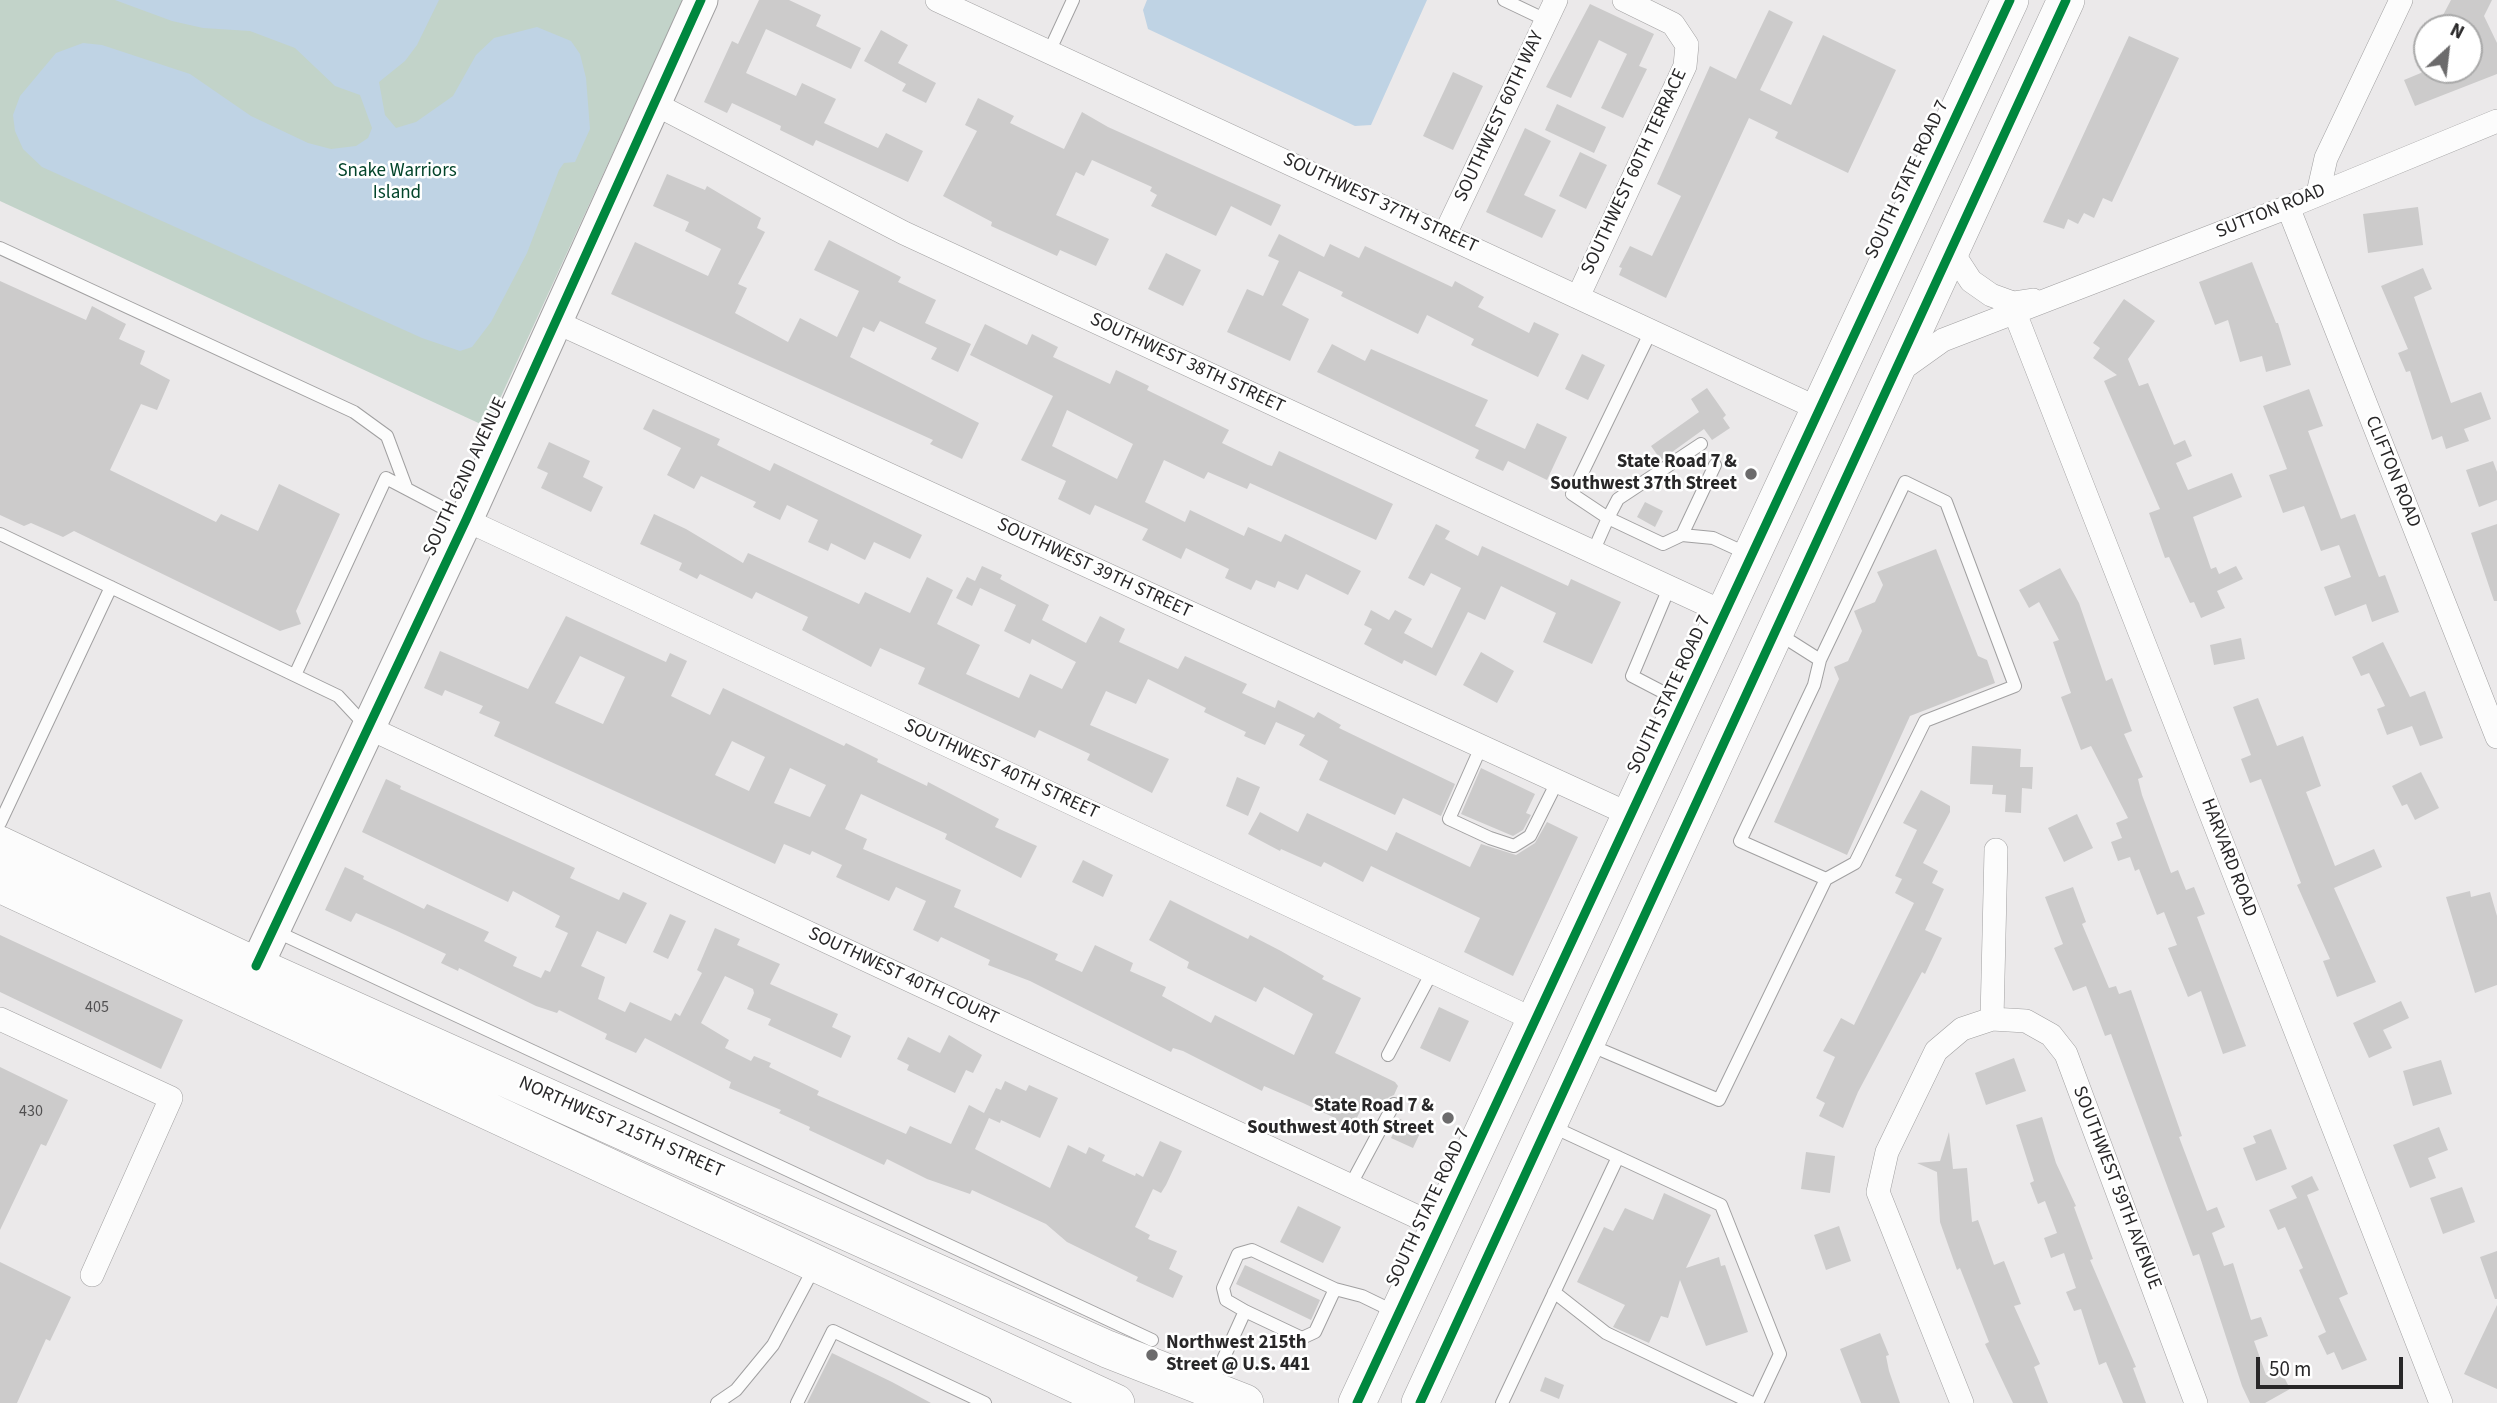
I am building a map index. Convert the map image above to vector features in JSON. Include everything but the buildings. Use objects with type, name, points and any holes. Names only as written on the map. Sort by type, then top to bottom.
[{"type":"main road","name":"SOUTH STATE ROAD 7","points":[[1357,1403],[1633,816],[2011,0]]},
{"type":"main road","points":[[1420,1403],[2066,0]]},
{"type":"main road","points":[[1759,545],[1757,591],[1764,614],[1774,630]]},
{"type":"main road","points":[[1727,614],[1737,632],[1742,654],[1739,708]]},
{"type":"main road","name":"NORTHWEST 215TH STREET","points":[[0,845],[249,981],[816,1264],[1114,1402]]},
{"type":"main road","name":"NORTHWEST 215TH STREET","points":[[0,884],[249,981],[883,1246],[1107,1349],[1245,1403]]},
{"type":"main road","points":[[864,1286],[883,1246]]},
{"type":"street","name":"SOUTH 62ND AVENUE","points":[[249,981],[466,520],[701,0]]},
{"type":"street","name":"SOUTHWEST 37TH STREET","points":[[937,0],[1821,410]]},
{"type":"street","name":"SOUTHWEST 60TH TERRACE","points":[[1577,297],[1685,66],[1687,45],[1673,24],[1624,0]]},
{"type":"street","points":[[2318,193],[2326,158],[2401,0]]},
{"type":"street","name":"SOUTHWEST 60TH WAY","points":[[1446,234],[1551,10]]},
{"type":"street","name":"SOUTHWEST 38TH STREET","points":[[653,103],[904,233],[1727,614]]},
{"type":"street","name":"SUTTON ROAD","points":[[1891,378],[1916,356],[1943,340],[2015,313],[2043,299],[2288,207],[2497,121]]},
{"type":"street","name":"CLIFTON ROAD","points":[[2288,207],[2497,737]]},
{"type":"street","name":"SUTTON ROAD","points":[[1953,245],[1958,261],[1971,281],[1990,295],[2013,303],[2043,299]]},
{"type":"street","name":"HARVARD ROAD","points":[[2015,313],[2441,1403]]},
{"type":"street","name":"SOUTHWEST 39TH STREET","points":[[556,321],[1633,816]]},
{"type":"street","name":"SOUTHWEST 40TH STREET","points":[[466,520],[1536,1021]]},
{"type":"street","name":"SOUTHWEST 40TH COURT","points":[[367,727],[1439,1227]]},
{"type":"street","points":[[1962,1403],[1878,1192],[1887,1152],[1936,1051],[1962,1029],[1992,1019],[1996,849]]},
{"type":"street","points":[[0,1019],[171,1098],[92,1275]]},
{"type":"street","name":"SOUTHWEST 59TH AVENUE","points":[[1992,1019],[2026,1021],[2051,1035],[2066,1054],[2196,1403]]},
{"type":"lane","points":[[1049,51],[1073,0]]},
{"type":"lane","points":[[1504,0],[1551,10]]},
{"type":"lane","points":[[0,248],[354,412],[387,436],[406,487]]},
{"type":"lane","points":[[1651,331],[1572,494],[1608,518],[1663,544],[1682,535],[1759,545]]},
{"type":"lane","points":[[1593,552],[1618,499],[1701,444]]},
{"type":"lane","points":[[1682,535],[1715,465]]},
{"type":"lane","points":[[295,675],[386,478],[466,520]]},
{"type":"lane","points":[[1584,1043],[1719,1100],[1826,879],[1856,863],[1925,721],[2015,685],[1946,502],[1905,482],[1820,660],[1814,685],[1740,841],[1826,879]]},
{"type":"lane","points":[[0,534],[338,696],[367,727]]},
{"type":"lane","points":[[0,823],[111,587]]},
{"type":"lane","points":[[1669,588],[1632,676],[1685,704]]},
{"type":"lane","points":[[1774,630],[1820,660]]},
{"type":"lane","points":[[1481,747],[1449,819],[1490,838],[1514,846],[1530,836],[1557,782]]},
{"type":"lane","points":[[273,929],[1152,1340]]},
{"type":"lane","points":[[1388,1055],[1432,972]]},
{"type":"lane","points":[[1350,1185],[1394,1104]]},
{"type":"lane","points":[[1548,1124],[1721,1205],[1780,1354],[1754,1403],[1606,1333],[1554,1292]]},
{"type":"lane","points":[[1502,1403],[1618,1157]]},
{"type":"lane","points":[[1335,1289],[1315,1332],[1302,1338],[1226,1300],[1223,1288],[1238,1254],[1252,1250],[1335,1289],[1362,1296],[1399,1313]]},
{"type":"lane","points":[[717,1403],[736,1390],[773,1345],[816,1264]]},
{"type":"lane","points":[[1209,1390],[1245,1311]]},
{"type":"lane","points":[[797,1403],[833,1331],[985,1403]]},
{"type":"green space","name":"Snake Warriors Island","points":[[0,0],[683,0],[487,427],[0,201]]},
{"type":"water","points":[[115,0],[439,0],[417,45],[405,61],[379,82],[385,115],[396,128],[416,122],[453,96],[476,55],[494,38],[537,27],[571,41],[580,54],[586,78],[590,129],[575,162],[564,163],[559,170],[527,253],[491,322],[472,347],[460,351],[422,338],[42,167],[23,149],[15,131],[13,115],[20,96],[56,53],[83,43],[102,45],[190,74],[251,116],[308,143],[331,149],[356,146],[368,138],[372,128],[360,95],[335,86],[295,48],[250,31],[203,28],[172,21]]},
{"type":"water","points":[[1147,0],[1427,0],[1371,125],[1355,126],[1148,29],[1143,10]]},
{"type":"cycle path","points":[[256,966],[466,520],[701,0]]},
{"type":"cycle path","points":[[1357,1403],[2010,0]]},
{"type":"cycle path","points":[[1420,1403],[2066,0]]},
{"type":"place","name":"State Road 7 & Southwest 37th Street","points":[[1751,474]]},
{"type":"place","name":"State Road 7 & Southwest 40th Street","points":[[1448,1118]]},
{"type":"place","name":"Northwest 215th Street @ U.S. 441","points":[[1152,1355]]}]
